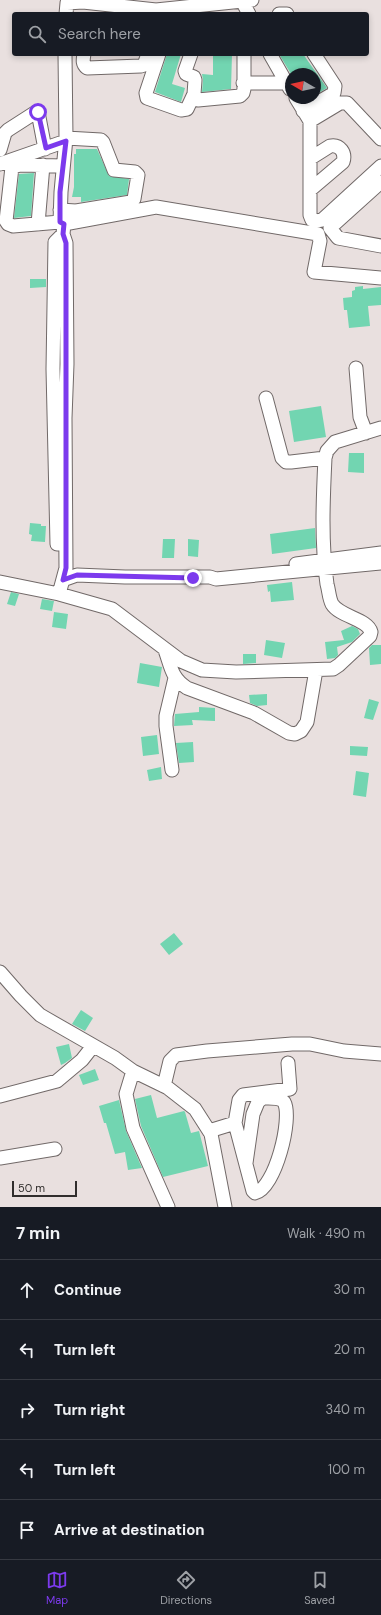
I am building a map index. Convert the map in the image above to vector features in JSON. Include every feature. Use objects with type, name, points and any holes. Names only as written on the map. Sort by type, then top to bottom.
[{"type":"street","points":[[66,12],[67,3],[156,12],[181,4],[210,9],[243,4]]},
{"type":"street","points":[[63,220],[67,192],[69,140],[65,56]]},
{"type":"street","points":[[84,56],[84,66],[87,68],[141,66],[144,65],[147,56]]},
{"type":"street","points":[[158,56],[146,93],[147,98],[181,110],[186,109],[194,94],[194,77],[186,74],[185,71],[190,56]]},
{"type":"street","points":[[194,94],[198,100],[240,96],[243,93],[244,56]]},
{"type":"street","points":[[271,56],[285,79]]},
{"type":"street","points":[[307,116],[336,90],[335,86],[315,56]]},
{"type":"street","points":[[243,83],[285,86]]},
{"type":"street","points":[[307,116],[340,103],[347,103],[381,139]]},
{"type":"street","points":[[300,104],[307,116],[310,158],[310,215],[312,220],[322,220],[381,166]]},
{"type":"street","points":[[0,150],[5,133],[36,112],[38,112],[46,148]]},
{"type":"street","points":[[59,594],[66,568],[65,418],[67,357],[66,243],[63,220],[63,166],[69,140]]},
{"type":"street","points":[[0,164],[69,140],[101,140],[114,170],[135,172],[138,175],[133,201],[76,211],[63,220]]},
{"type":"street","points":[[310,158],[334,145],[338,146],[343,152],[344,157],[343,162],[310,190]]},
{"type":"street","points":[[63,166],[21,165],[12,167],[6,221],[8,224],[13,226],[38,224],[156,207],[318,234],[320,241],[314,272],[381,278]]},
{"type":"street","points":[[38,224],[43,165]]},
{"type":"street","points":[[381,182],[330,228],[338,238],[381,246]]},
{"type":"street","points":[[320,241],[381,253]]},
{"type":"street","points":[[356,368],[360,417],[366,433]]},
{"type":"street","points":[[266,398],[282,458],[286,462],[291,462],[325,458]]},
{"type":"street","points":[[0,582],[59,594],[112,609],[180,661],[202,670],[236,672],[333,669],[370,636],[371,632],[368,626],[338,612],[330,600],[325,564],[323,521],[325,458],[327,451],[335,442],[381,428]]},
{"type":"street","points":[[63,580],[77,575],[125,577],[210,577],[216,579],[325,564],[381,553]]},
{"type":"street","points":[[325,564],[381,563]]},
{"type":"street","points":[[165,650],[175,678],[187,688],[254,713],[289,733],[295,734],[302,731],[307,722],[316,670]]},
{"type":"street","points":[[172,770],[166,716],[175,678]]},
{"type":"street","points":[[0,972],[40,1015],[134,1071],[164,1086],[195,1109],[209,1131],[225,1207]]},
{"type":"street","points":[[164,1086],[170,1061],[176,1055],[292,1044],[310,1044],[344,1051],[381,1054]]},
{"type":"street","points":[[0,1096],[57,1081],[82,1060],[93,1046]]},
{"type":"street","points":[[246,1163],[253,1114],[258,1102],[263,1098],[280,1099],[284,1103],[286,1117],[281,1153],[277,1165],[259,1192],[255,1193],[253,1191],[235,1123],[239,1100],[243,1095],[290,1089],[288,1063]]},
{"type":"street","points":[[134,1071],[126,1094],[133,1128],[168,1207]]},
{"type":"street","points":[[209,1131],[235,1123]]},
{"type":"street","points":[[0,1158],[55,1149]]},
{"type":"building","points":[[166,56],[180,56],[172,84],[185,88],[181,102],[155,92]]},
{"type":"building","points":[[213,56],[232,56],[231,89],[202,92],[202,74],[213,75]]},
{"type":"building","points":[[280,56],[304,56],[313,68],[287,68]]},
{"type":"building","points":[[321,79],[327,88],[321,92]]},
{"type":"building","points":[[76,149],[97,149],[109,176],[129,179],[127,195],[81,202],[81,197],[72,197],[74,187],[74,154],[76,154]]},
{"type":"building","points":[[34,173],[31,216],[14,218],[19,174]]},
{"type":"building","points":[[30,279],[46,279],[46,287],[30,288]]},
{"type":"building","points":[[363,286],[363,289],[381,287],[381,305],[368,306],[370,326],[349,328],[347,310],[344,310],[343,298],[352,297],[352,291],[355,290],[355,287]]},
{"type":"building","points":[[321,406],[326,437],[294,442],[289,411]]},
{"type":"building","points":[[349,453],[364,453],[364,473],[348,472]]},
{"type":"building","points":[[30,523],[46,526],[45,542],[31,541],[32,535],[29,534]]},
{"type":"building","points":[[315,528],[316,548],[272,554],[270,534]]},
{"type":"building","points":[[163,539],[175,539],[174,558],[162,558]]},
{"type":"building","points":[[188,539],[199,540],[198,557],[188,556]]},
{"type":"building","points":[[292,582],[294,600],[271,602],[270,591],[268,592],[267,585]]},
{"type":"building","points":[[11,592],[19,594],[15,606],[7,604]]},
{"type":"building","points":[[42,599],[54,601],[52,611],[40,609]]},
{"type":"building","points":[[54,612],[68,614],[66,629],[52,627]]},
{"type":"building","points":[[352,626],[358,629],[360,634],[352,642],[337,647],[338,655],[335,658],[327,659],[325,642],[344,640],[341,631]]},
{"type":"building","points":[[266,640],[285,643],[282,658],[264,655]]},
{"type":"building","points":[[372,645],[381,645],[381,664],[370,665],[369,648]]},
{"type":"building","points":[[243,654],[256,654],[256,663],[243,664]]},
{"type":"building","points":[[140,663],[162,667],[159,687],[137,683]]},
{"type":"building","points":[[267,694],[267,705],[257,706],[250,703],[249,695]]},
{"type":"building","points":[[369,699],[379,702],[373,720],[364,718]]},
{"type":"building","points":[[199,707],[215,708],[215,721],[192,720],[193,725],[174,726],[175,714],[199,712]]},
{"type":"building","points":[[157,735],[159,754],[143,756],[141,737]]},
{"type":"building","points":[[193,742],[194,762],[179,763],[176,743]]},
{"type":"building","points":[[350,746],[368,747],[367,756],[350,755]]},
{"type":"building","points":[[161,767],[162,779],[149,781],[147,770]]},
{"type":"building","points":[[356,771],[369,773],[366,797],[353,795]]},
{"type":"building","points":[[174,933],[183,944],[169,955],[160,944]]},
{"type":"building","points":[[81,1010],[93,1018],[85,1031],[72,1024]]},
{"type":"building","points":[[69,1044],[72,1058],[61,1065],[56,1047]]},
{"type":"building","points":[[95,1069],[99,1080],[83,1085],[79,1075]]},
{"type":"building","points":[[151,1095],[157,1118],[185,1112],[191,1133],[199,1131],[208,1166],[163,1177],[141,1126],[135,1099]]},
{"type":"building","points":[[119,1100],[126,1131],[142,1168],[128,1170],[125,1152],[115,1154],[106,1123],[104,1123],[99,1106]]},
{"type":"route","points":[[38,112],[46,148],[66,141],[60,192],[60,222],[64,224],[63,234],[66,243],[67,364],[65,418],[66,568],[63,580],[77,575],[193,578]]}]
